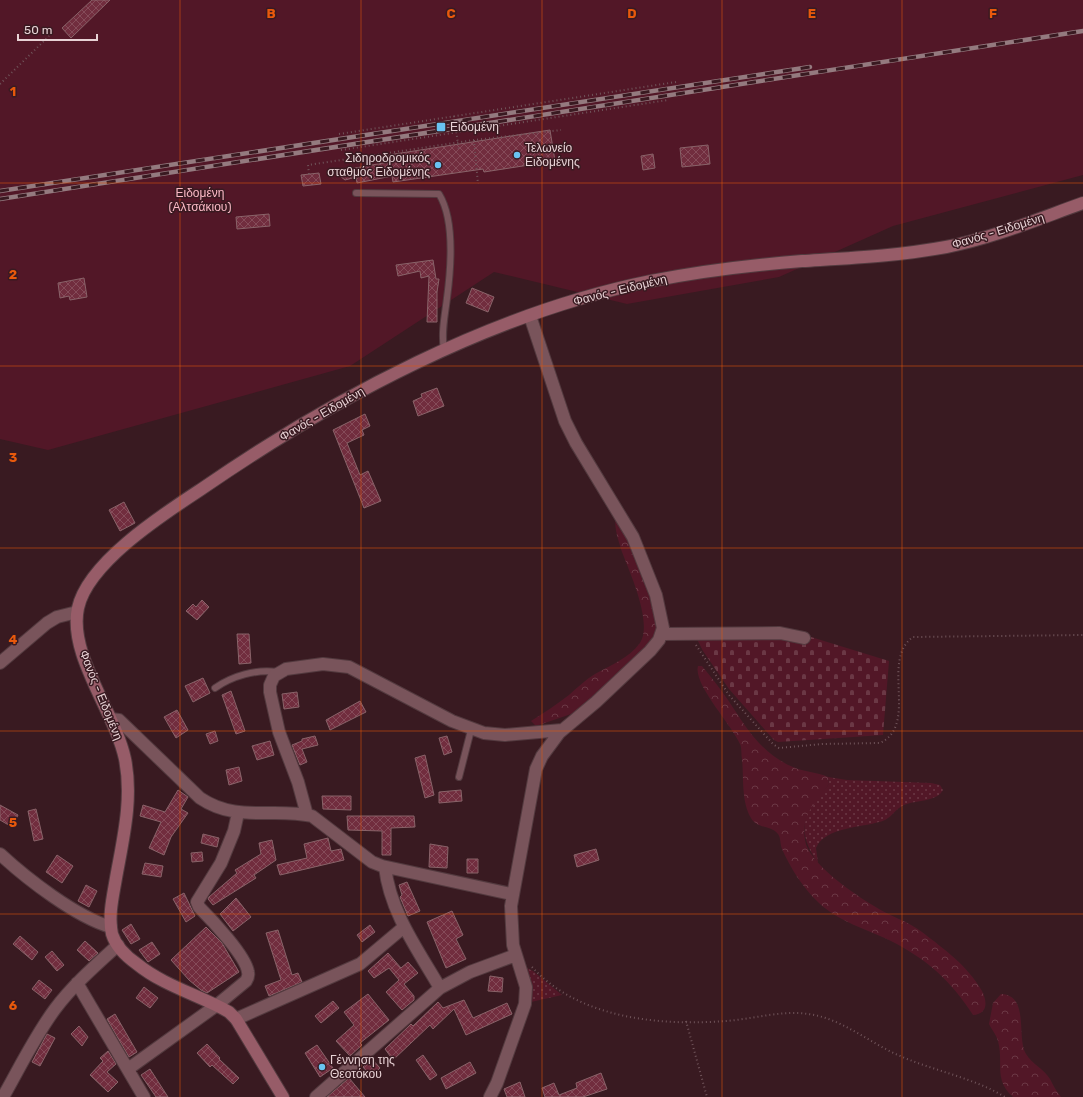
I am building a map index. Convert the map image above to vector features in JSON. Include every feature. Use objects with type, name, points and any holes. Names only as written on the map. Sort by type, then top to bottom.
[{"type":"street","name":"Φανός - Ειδομένη","points":[[232,1015],[217,1005],[155,976],[131,959],[118,945],[111,927],[112,907],[125,828],[128,796],[125,759],[111,719],[84,658],[78,635],[77,612],[81,598],[93,578],[122,548],[160,517],[221,475],[286,434],[406,367],[444,350],[530,316],[587,296],[625,286],[692,273],[792,262],[896,254],[947,246],[998,233],[1083,203]]},
{"type":"street","points":[[491,1097],[525,1004],[526,987],[516,956],[512,932],[512,894],[536,769],[549,745],[562,730],[633,668],[650,651],[662,634],[660,608],[644,562],[623,519],[570,431],[554,389],[530,316]]},
{"type":"street","points":[[0,663],[47,623],[57,617],[77,612]]},
{"type":"street","points":[[662,634],[690,635],[780,633],[804,638]]},
{"type":"street","points":[[307,815],[298,782],[279,732],[272,705],[270,685],[274,676],[279,672],[307,665],[338,665],[349,667],[472,730],[505,735],[562,730]]},
{"type":"street","points":[[111,719],[119,720],[200,798],[215,807],[238,813],[307,815],[319,820],[372,862],[385,867],[512,894]]},
{"type":"street","points":[[128,1069],[217,1005],[246,981],[248,971],[228,940],[196,902],[221,863],[234,831],[238,813]]},
{"type":"street","points":[[0,854],[20,873],[53,896],[92,920],[111,927]]},
{"type":"street","points":[[385,867],[387,881],[404,927],[440,988]]},
{"type":"street","points":[[283,1097],[232,1015],[360,964],[404,927]]},
{"type":"street","points":[[3,1097],[55,1009],[77,983],[118,945]]},
{"type":"street","points":[[316,1097],[440,988],[470,972],[516,956]]},
{"type":"street","points":[[77,983],[144,1097]]},
{"type":"lane","points":[[356,194],[427,192],[439,194],[443,200],[449,233],[450,266],[442,334],[444,350]]},
{"type":"lane","points":[[215,688],[241,675],[270,671],[279,672]]},
{"type":"lane","points":[[459,777],[472,730]]},
{"type":"path","points":[[0,84],[49,36]]},
{"type":"path","points":[[339,134],[676,82]]},
{"type":"path","points":[[341,150],[668,100]]},
{"type":"path","points":[[454,116],[459,151]]},
{"type":"path","points":[[309,174],[308,166],[474,140],[560,130]]},
{"type":"path","points":[[474,140],[478,184]]},
{"type":"path","points":[[690,635],[705,661],[729,695],[773,744],[779,748],[822,744],[880,743],[886,741],[895,728],[898,719],[901,651],[908,640],[913,637],[1083,635]]},
{"type":"path","points":[[516,956],[523,957],[540,975],[565,993],[603,1010],[630,1018],[686,1021],[725,1021],[802,1014],[813,1015],[843,1026],[898,1055],[943,1073],[988,1087],[1005,1097]]},
{"type":"path","points":[[686,1021],[707,1097]]},
{"type":"green space","name":"Ειδομένη (Αλτσάκιου)","points":[[0,0],[1083,0],[1083,175],[893,226],[779,277],[627,304],[494,272],[350,366],[48,450],[0,439]]},
{"type":"green space","points":[[617,513],[658,609],[657,636],[648,648],[577,712],[536,726],[531,721],[569,695],[591,676],[631,653],[640,643],[644,623],[642,611],[635,585],[618,538],[615,522]]},
{"type":"green space","points":[[766,635],[803,641],[811,637],[889,661],[883,735],[778,742],[774,740],[729,689],[703,651],[696,637]]},
{"type":"green space","points":[[698,666],[702,666],[722,691],[755,739],[772,755],[793,767],[828,777],[829,784],[807,815],[805,823],[805,840],[808,849],[814,858],[833,877],[855,894],[880,910],[917,928],[955,958],[970,974],[984,995],[985,1007],[981,1013],[973,1015],[947,981],[916,956],[891,941],[835,915],[819,903],[808,891],[789,864],[782,849],[778,834],[772,829],[760,826],[751,818],[744,797],[741,746],[701,683],[698,674]]},
{"type":"green space","points":[[828,777],[847,780],[931,783],[940,785],[943,790],[936,797],[931,799],[909,803],[898,808],[885,820],[828,835],[816,848],[818,863],[807,844],[805,837],[805,822],[812,805],[829,784]]},
{"type":"green space","points":[[527,968],[533,971],[562,995],[531,1002],[531,983],[526,970]]},
{"type":"green space","points":[[1001,994],[1010,996],[1016,1002],[1021,1018],[1023,1047],[1026,1054],[1031,1061],[1045,1072],[1061,1097],[1013,1097],[1003,1084],[1000,1070],[1000,1049],[995,1034],[989,1024],[993,1003]]},
{"type":"building","points":[[92,0],[110,0],[71,38],[62,28]]},
{"type":"building","points":[[550,130],[555,161],[484,172],[483,169],[393,182],[392,176],[357,183],[356,177],[345,180],[340,176],[344,170],[389,162],[388,155]]},
{"type":"building","points":[[708,145],[710,164],[682,167],[680,148]]},
{"type":"building","points":[[653,154],[655,168],[643,170],[641,156]]},
{"type":"building","points":[[319,173],[321,184],[303,186],[301,175]]},
{"type":"building","points":[[269,214],[270,226],[237,229],[236,217]]},
{"type":"building","points":[[433,260],[436,279],[439,279],[437,292],[437,322],[427,322],[429,276],[421,278],[420,271],[398,276],[396,265]]},
{"type":"building","points":[[84,278],[87,297],[70,300],[69,296],[60,298],[58,283]]},
{"type":"building","points":[[472,288],[494,297],[488,312],[466,303]]},
{"type":"building","points":[[437,388],[444,406],[418,416],[413,401],[422,397],[421,394]]},
{"type":"building","points":[[365,414],[370,426],[362,430],[364,435],[347,443],[360,475],[368,471],[381,501],[364,508],[333,430]]},
{"type":"building","points":[[124,502],[135,523],[120,531],[109,510]]},
{"type":"building","points":[[202,600],[209,607],[197,620],[186,611],[193,604],[196,607]]},
{"type":"building","points":[[237,634],[249,634],[251,663],[239,664]]},
{"type":"building","points":[[203,678],[210,693],[193,702],[185,686]]},
{"type":"building","points":[[231,691],[245,731],[236,734],[222,695]]},
{"type":"building","points":[[297,692],[299,707],[284,709],[282,694]]},
{"type":"building","points":[[360,701],[366,712],[330,730],[326,720]]},
{"type":"building","points":[[177,710],[188,730],[176,738],[164,717]]},
{"type":"building","points":[[215,731],[218,741],[210,744],[206,734]]},
{"type":"building","points":[[315,736],[318,745],[302,749],[307,762],[300,765],[292,745],[302,741],[302,739]]},
{"type":"building","points":[[447,736],[452,752],[444,755],[439,738]]},
{"type":"building","points":[[270,741],[274,755],[257,760],[252,746]]},
{"type":"building","points":[[425,755],[434,795],[425,798],[415,758]]},
{"type":"building","points":[[239,767],[242,781],[229,785],[226,770]]},
{"type":"building","points":[[178,790],[188,797],[181,809],[188,813],[171,837],[164,855],[149,848],[161,822],[140,816],[143,805],[165,812]]},
{"type":"building","points":[[461,790],[462,801],[439,803],[439,792]]},
{"type":"building","points":[[322,796],[351,796],[351,810],[323,809]]},
{"type":"building","points":[[0,805],[18,815],[12,827],[0,820]]},
{"type":"building","points":[[36,809],[43,839],[34,841],[28,811]]},
{"type":"building","points":[[347,816],[414,816],[415,827],[391,828],[391,855],[382,855],[382,831],[348,830]]},
{"type":"building","points":[[203,834],[219,838],[217,847],[201,843]]},
{"type":"building","points":[[328,838],[331,851],[341,849],[344,860],[280,875],[277,865],[307,858],[304,844]]},
{"type":"building","points":[[272,840],[276,860],[254,875],[256,878],[213,905],[208,899],[209,897],[237,873],[235,870],[261,854],[259,843]]},
{"type":"building","points":[[430,844],[448,847],[447,868],[429,867]]},
{"type":"building","points":[[596,849],[599,860],[577,867],[574,855]]},
{"type":"building","points":[[202,852],[203,861],[192,862],[191,853]]},
{"type":"building","points":[[57,855],[73,866],[62,883],[46,872]]},
{"type":"building","points":[[467,859],[478,859],[478,873],[467,873]]},
{"type":"building","points":[[145,863],[163,866],[161,877],[142,874]]},
{"type":"building","points":[[407,882],[420,911],[408,916],[400,897],[402,895],[399,885]]},
{"type":"building","points":[[86,885],[97,891],[89,907],[78,901]]},
{"type":"building","points":[[184,893],[195,916],[186,922],[173,899]]},
{"type":"building","points":[[236,898],[251,917],[233,931],[220,914]]},
{"type":"building","points":[[452,911],[463,935],[456,939],[466,959],[446,968],[427,922]]},
{"type":"building","points":[[131,924],[140,939],[131,944],[122,930]]},
{"type":"building","points":[[370,925],[375,932],[362,942],[357,935]]},
{"type":"building","points":[[206,927],[222,943],[239,972],[207,993],[189,980],[171,960]]},
{"type":"building","points":[[278,930],[292,975],[298,973],[302,982],[269,996],[265,986],[281,980],[266,933]]},
{"type":"building","points":[[20,936],[38,952],[32,960],[13,944]]},
{"type":"building","points":[[85,941],[98,953],[89,961],[77,950]]},
{"type":"building","points":[[152,942],[160,954],[148,962],[139,950]]},
{"type":"building","points":[[52,951],[64,965],[57,971],[45,957]]},
{"type":"building","points":[[388,953],[401,968],[408,962],[418,973],[404,984],[414,996],[414,1000],[402,1010],[386,992],[399,980],[389,968],[374,978],[368,971]]},
{"type":"building","points":[[490,976],[503,978],[502,992],[488,991]]},
{"type":"building","points":[[39,980],[52,990],[45,999],[32,989]]},
{"type":"building","points":[[144,987],[158,998],[150,1008],[136,998]]},
{"type":"building","points":[[368,994],[389,1020],[360,1043],[362,1045],[350,1056],[336,1041],[354,1025],[344,1012]]},
{"type":"building","points":[[464,1000],[473,1018],[507,1003],[512,1014],[466,1035],[454,1009],[433,1029],[430,1025],[393,1060],[385,1049],[411,1024],[413,1026],[438,1002],[443,1008]]},
{"type":"building","points":[[333,1001],[339,1008],[321,1023],[315,1016]]},
{"type":"building","points":[[115,1014],[137,1052],[129,1057],[107,1019]]},
{"type":"building","points":[[79,1026],[88,1037],[82,1046],[71,1034]]},
{"type":"building","points":[[47,1034],[55,1038],[40,1066],[32,1062]]},
{"type":"building","points":[[207,1044],[220,1058],[219,1059],[239,1078],[233,1084],[212,1065],[210,1067],[197,1053]]},
{"type":"building","points":[[317,1045],[333,1068],[320,1077],[305,1053]]},
{"type":"building","points":[[108,1051],[116,1064],[107,1072],[118,1082],[108,1092],[90,1075],[103,1061],[100,1058]]},
{"type":"building","points":[[423,1055],[437,1075],[430,1080],[416,1060]]},
{"type":"building","points":[[372,1059],[380,1068],[371,1077],[363,1067]]},
{"type":"building","points":[[470,1062],[476,1073],[446,1089],[441,1078]]},
{"type":"building","points":[[150,1069],[168,1097],[156,1097],[141,1075]]},
{"type":"building","points":[[601,1073],[607,1089],[583,1097],[545,1097],[542,1088],[554,1083],[559,1095],[577,1088],[576,1083]]},
{"type":"building","points":[[349,1078],[365,1097],[327,1097],[341,1085]]},
{"type":"building","points":[[520,1082],[525,1097],[507,1097],[504,1089]]},
{"type":"railway","points":[[0,199],[1083,31]]},
{"type":"railway","points":[[0,191],[810,67]]},
{"type":"place","name":"Ειδομένη","points":[[441,127]]},
{"type":"place","name":"Τελωνείο Ειδομένης","points":[[517,155]]},
{"type":"place","name":"Σιδηροδρομικός σταθμός Ειδομένης","points":[[438,165]]},
{"type":"place","name":"Γέννηση της Θεοτόκου","points":[[322,1067]]}]
